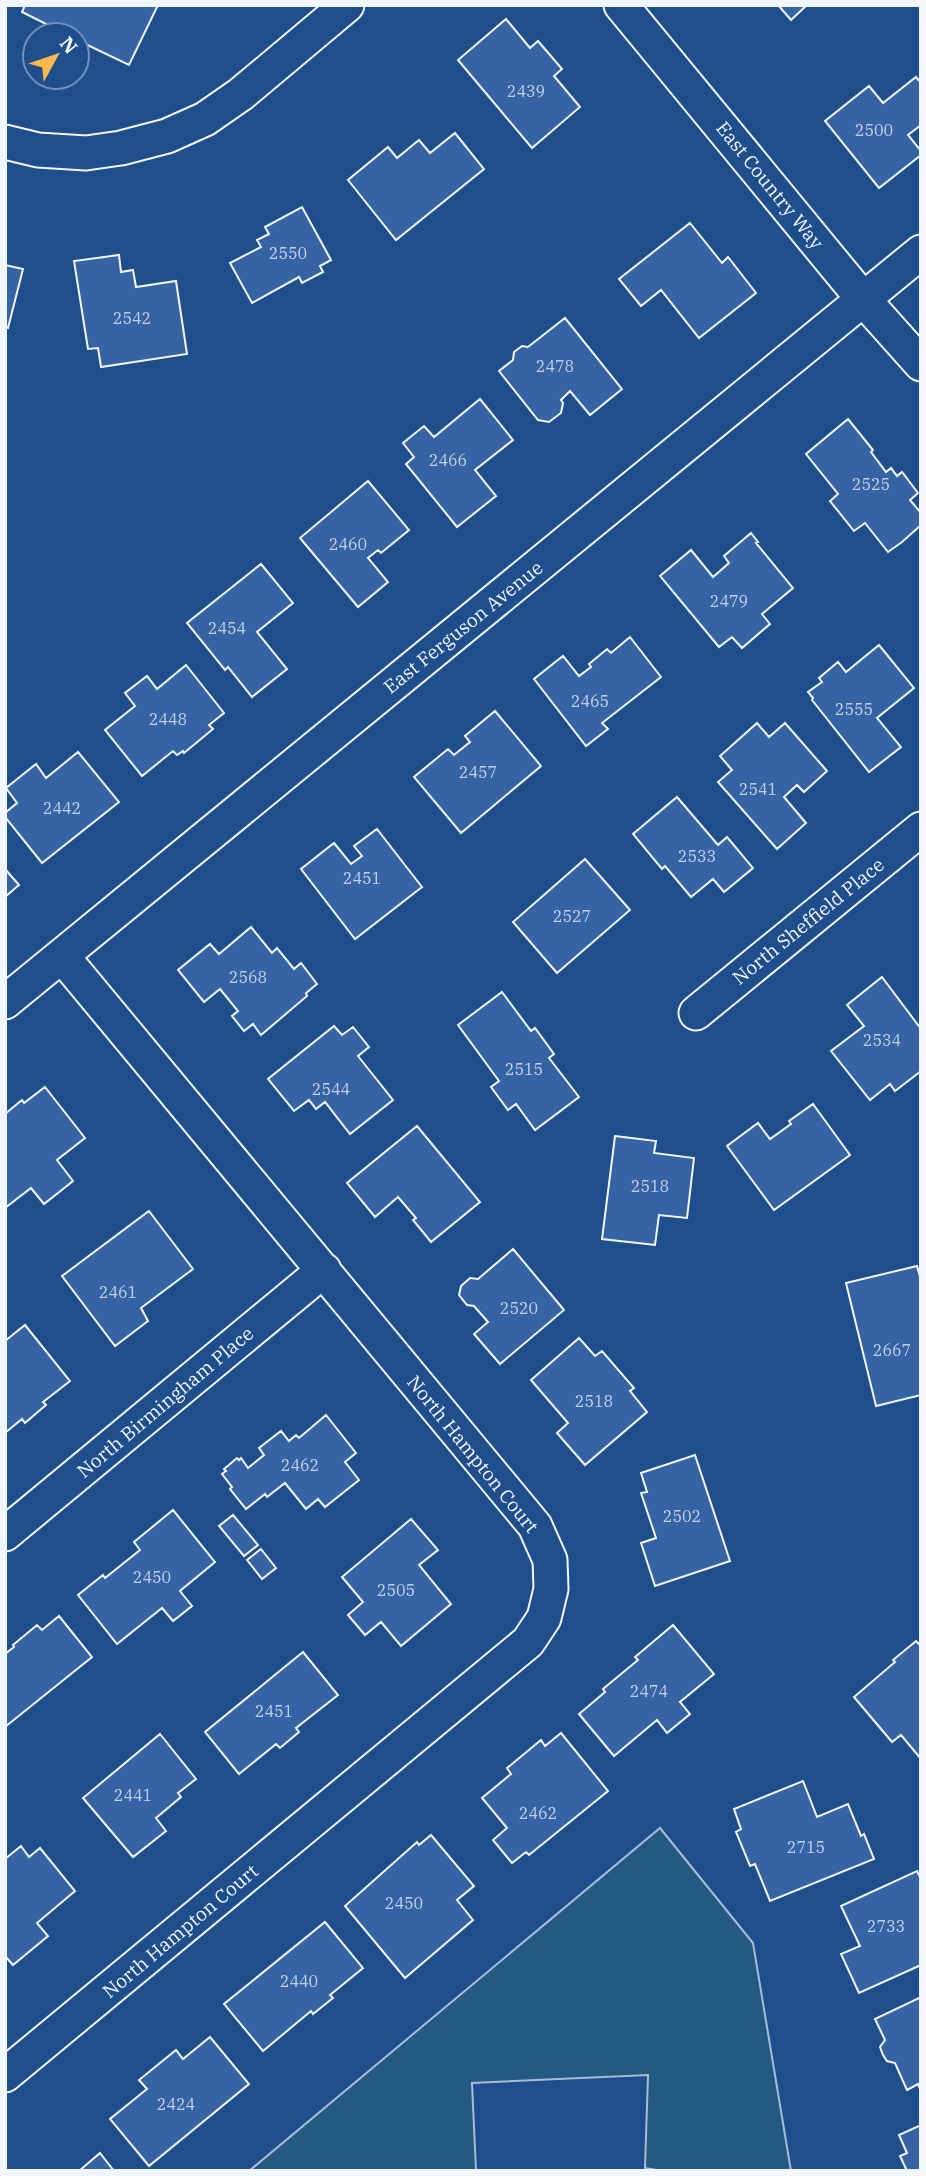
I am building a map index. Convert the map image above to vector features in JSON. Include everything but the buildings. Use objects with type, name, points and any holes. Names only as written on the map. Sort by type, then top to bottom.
[{"type":"street","points":[[5,142],[38,150],[86,153],[121,148],[166,136],[205,119],[241,94],[347,5]]},
{"type":"street","name":"East Country Way","points":[[621,5],[863,299],[921,364]]},
{"type":"street","name":"East Ferguson Avenue","points":[[5,1002],[921,252]]},
{"type":"street","name":"North Sheffield Place","points":[[695,1013],[921,829]]},
{"type":"street","name":"North Hampton Court","points":[[5,2075],[528,1642],[544,1618],[551,1589],[550,1560],[535,1526],[62,956]]},
{"type":"street","name":"North Birmingham Place","points":[[5,1534],[324,1270]]},
{"type":"shaded area","points":[[660,1828],[753,1943],[791,2171],[663,2171],[645,2168],[648,2075],[472,2083],[476,2171],[249,2171]]}]
